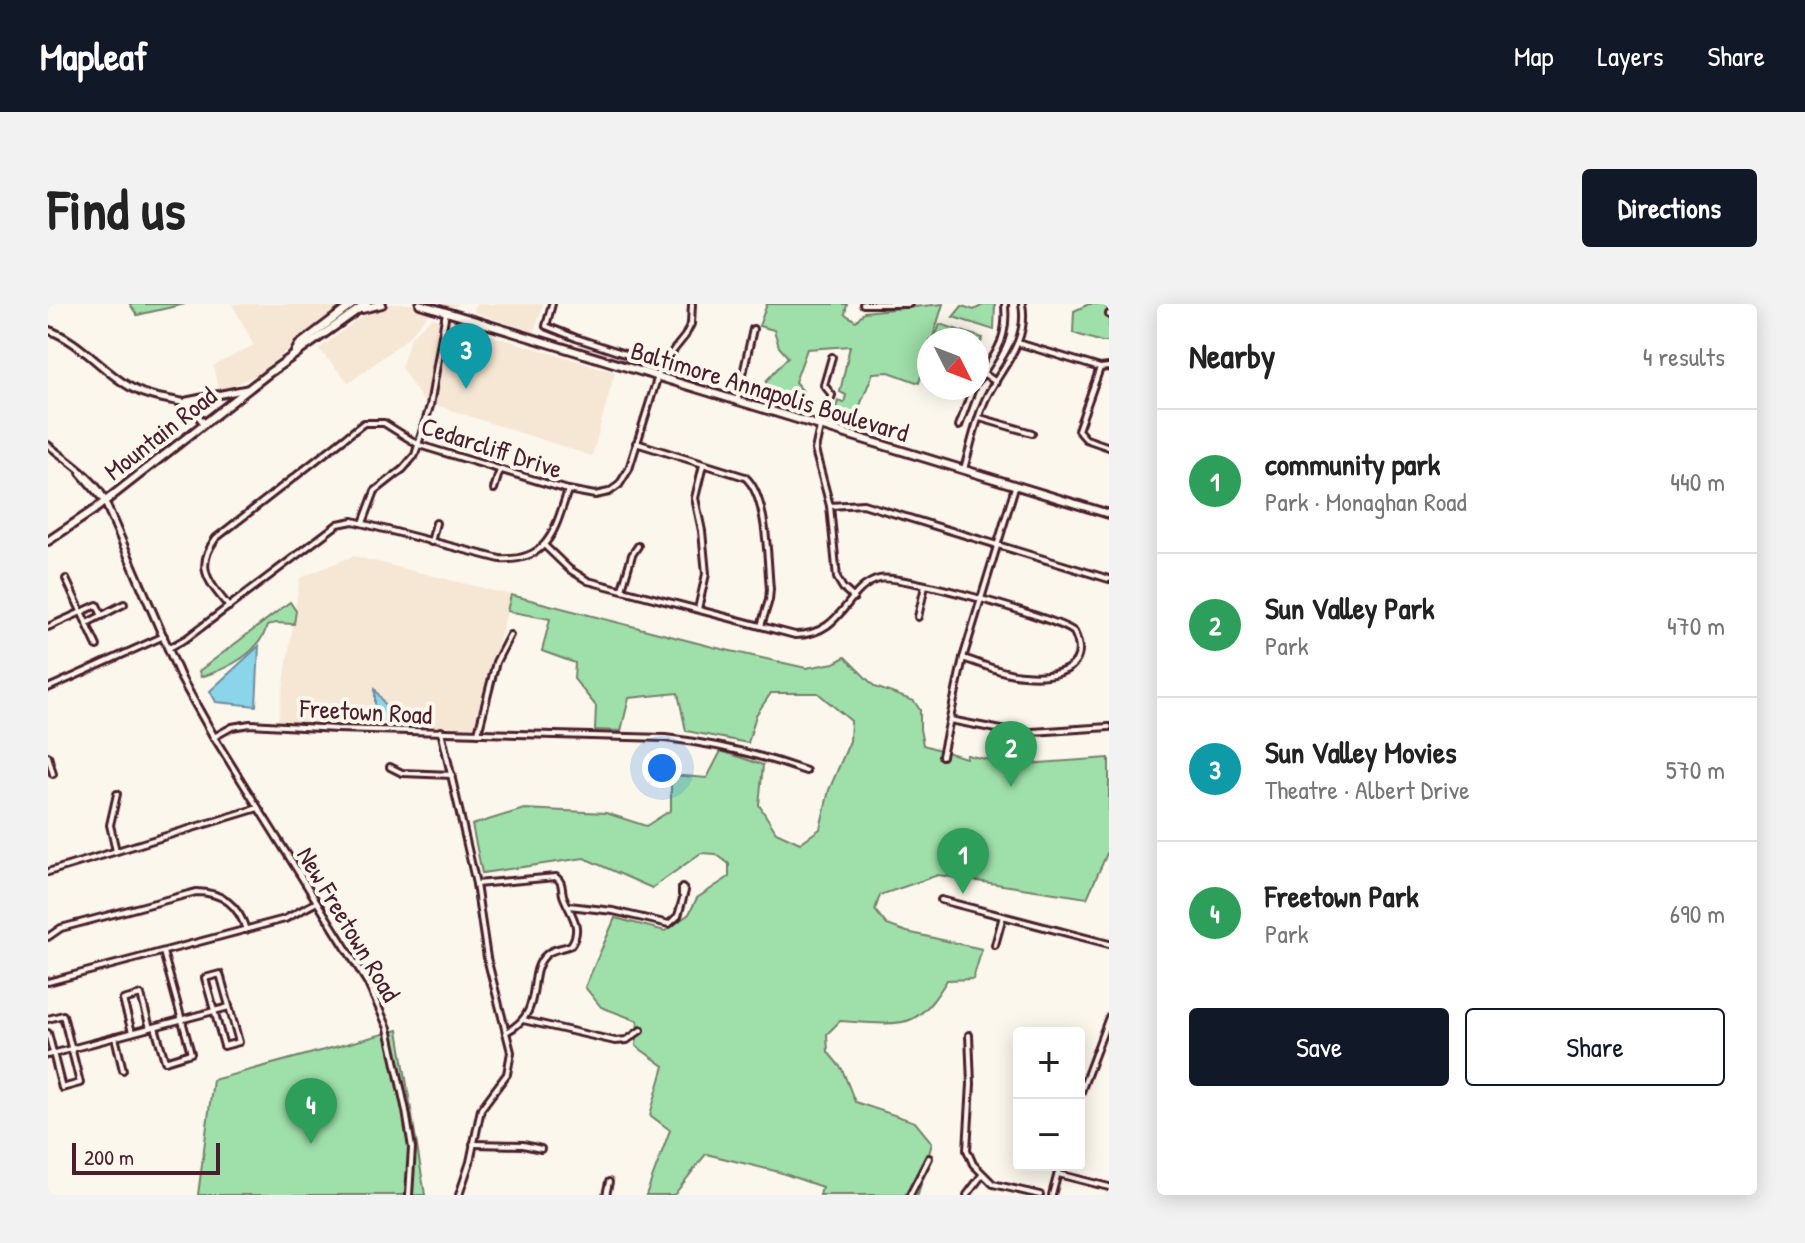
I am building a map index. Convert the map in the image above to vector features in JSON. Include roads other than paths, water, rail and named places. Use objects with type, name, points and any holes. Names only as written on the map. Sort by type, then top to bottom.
[{"type":"main road","name":"Mountain Road","points":[[48,541],[105,502],[294,353],[302,351],[353,306],[366,304]]},
{"type":"main road","points":[[353,306],[382,304]]},
{"type":"main road","name":"Baltimore Annapolis Boulevard","points":[[425,305],[1109,514]]},
{"type":"street","points":[[552,304],[546,326],[661,366]]},
{"type":"street","name":"Cedarcliff Drive","points":[[229,607],[206,575],[205,559],[216,538],[364,423],[384,423],[419,445],[568,490],[595,495],[609,492],[625,477],[661,366],[691,324],[692,304]]},
{"type":"street","points":[[863,304],[909,304]]},
{"type":"street","points":[[989,364],[1004,337],[1005,304]]},
{"type":"street","points":[[963,471],[986,398],[1011,360],[1018,343],[1022,304]]},
{"type":"street","points":[[363,523],[375,491],[410,463],[419,445],[430,406],[446,312]]},
{"type":"street","points":[[737,402],[753,329]]},
{"type":"street","points":[[48,330],[72,341],[133,389],[190,405],[204,423]]},
{"type":"street","points":[[572,352],[576,338]]},
{"type":"street","points":[[1018,343],[1100,368],[1109,367]]},
{"type":"street","points":[[832,357],[824,385],[832,395],[815,450],[830,506],[837,578],[854,598]]},
{"type":"street","points":[[1100,368],[1078,430],[1086,439],[1109,447]]},
{"type":"street","points":[[989,377],[996,382]]},
{"type":"street","points":[[182,402],[247,389]]},
{"type":"street","points":[[959,426],[969,400]]},
{"type":"street","points":[[979,418],[1032,433]]},
{"type":"street","points":[[636,443],[745,477],[752,484],[762,516],[770,589],[761,626]]},
{"type":"street","points":[[48,445],[80,473],[105,502],[181,678],[214,737]]},
{"type":"street","points":[[698,609],[706,574],[695,498],[703,465]]},
{"type":"street","points":[[494,489],[500,470]]},
{"type":"street","points":[[942,756],[963,658],[1015,487]]},
{"type":"street","points":[[169,648],[229,607],[330,528],[345,522],[363,523],[509,560],[528,556],[544,545],[556,526],[568,490]]},
{"type":"street","points":[[830,506],[863,504],[1109,579]]},
{"type":"street","points":[[431,542],[436,523]]},
{"type":"street","points":[[544,545],[579,577],[795,635],[814,633],[830,624],[867,585],[881,578],[894,578],[1067,626],[1077,639],[1078,657],[1065,672],[1024,676],[963,658]]},
{"type":"street","points":[[622,589],[632,555],[638,546]]},
{"type":"street","points":[[66,579],[97,646]]},
{"type":"street","points":[[918,617],[925,586]]},
{"type":"street","points":[[87,623],[124,604]]},
{"type":"street","points":[[48,627],[97,605],[102,616]]},
{"type":"street","points":[[478,733],[496,662],[510,635]]},
{"type":"street","points":[[48,688],[164,636]]},
{"type":"street","points":[[950,720],[1017,733],[1109,727]]},
{"type":"street","name":"Freetown Road","points":[[214,737],[232,727],[250,724],[441,731],[476,884],[487,958],[511,1052],[510,1068],[481,1109],[459,1195]]},
{"type":"street","points":[[441,731],[694,741],[772,759],[806,771]]},
{"type":"street","name":"New Freetown Road","points":[[214,737],[372,991],[388,1028],[411,1135],[409,1195]]},
{"type":"street","points":[[48,756],[53,774]]},
{"type":"street","points":[[390,767],[402,773],[452,775]]},
{"type":"street","points":[[116,851],[110,825],[117,794]]},
{"type":"street","points":[[48,872],[258,808]]},
{"type":"street","points":[[476,884],[556,877],[561,882],[576,926],[575,939],[567,948],[549,952],[542,959],[532,1000],[523,1020],[506,1032]]},
{"type":"street","points":[[48,937],[69,925],[196,892],[211,893],[226,900],[239,912],[246,930]]},
{"type":"street","points":[[569,906],[613,911],[669,924],[678,916],[682,895]]},
{"type":"street","points":[[941,900],[1109,944]]},
{"type":"street","points":[[48,982],[285,919],[317,902]]},
{"type":"street","points":[[995,945],[1003,916]]},
{"type":"street","points":[[132,1033],[123,1000],[141,995],[165,1061],[191,1053],[163,952]]},
{"type":"street","points":[[220,974],[239,1042],[224,1046],[214,1011],[205,978],[220,974]]},
{"type":"street","points":[[51,1054],[229,1007]]},
{"type":"street","points":[[48,1019],[63,1015],[80,1083],[62,1088],[48,1033]]},
{"type":"street","points":[[1085,1081],[1109,1017]]},
{"type":"street","points":[[523,1020],[615,1041],[627,1040],[641,1030]]},
{"type":"street","points":[[969,1035],[971,1084],[967,1150],[973,1164],[993,1184],[1040,1195]]},
{"type":"street","points":[[115,1037],[123,1070]]},
{"type":"street","points":[[473,1144],[523,1145],[541,1149]]},
{"type":"street","points":[[910,1195],[929,1158]]},
{"type":"street","points":[[1052,1195],[1059,1171]]},
{"type":"street","points":[[1058,1174],[1109,1187]]},
{"type":"street","points":[[967,1195],[982,1175]]},
{"type":"street","points":[[606,1195],[609,1182]]},
{"type":"water","points":[[259,646],[256,706],[216,702],[210,691]]},
{"type":"water","points":[[375,689],[388,709],[401,715],[399,721],[375,719]]},
{"type":"place","name":"Sun Valley Movies","points":[[466,389]]},
{"type":"place","name":"Sun Valley Park","points":[[1011,787]]},
{"type":"place","name":"community park","points":[[963,894]]},
{"type":"place","name":"Freetown Park","points":[[311,1144]]}]
